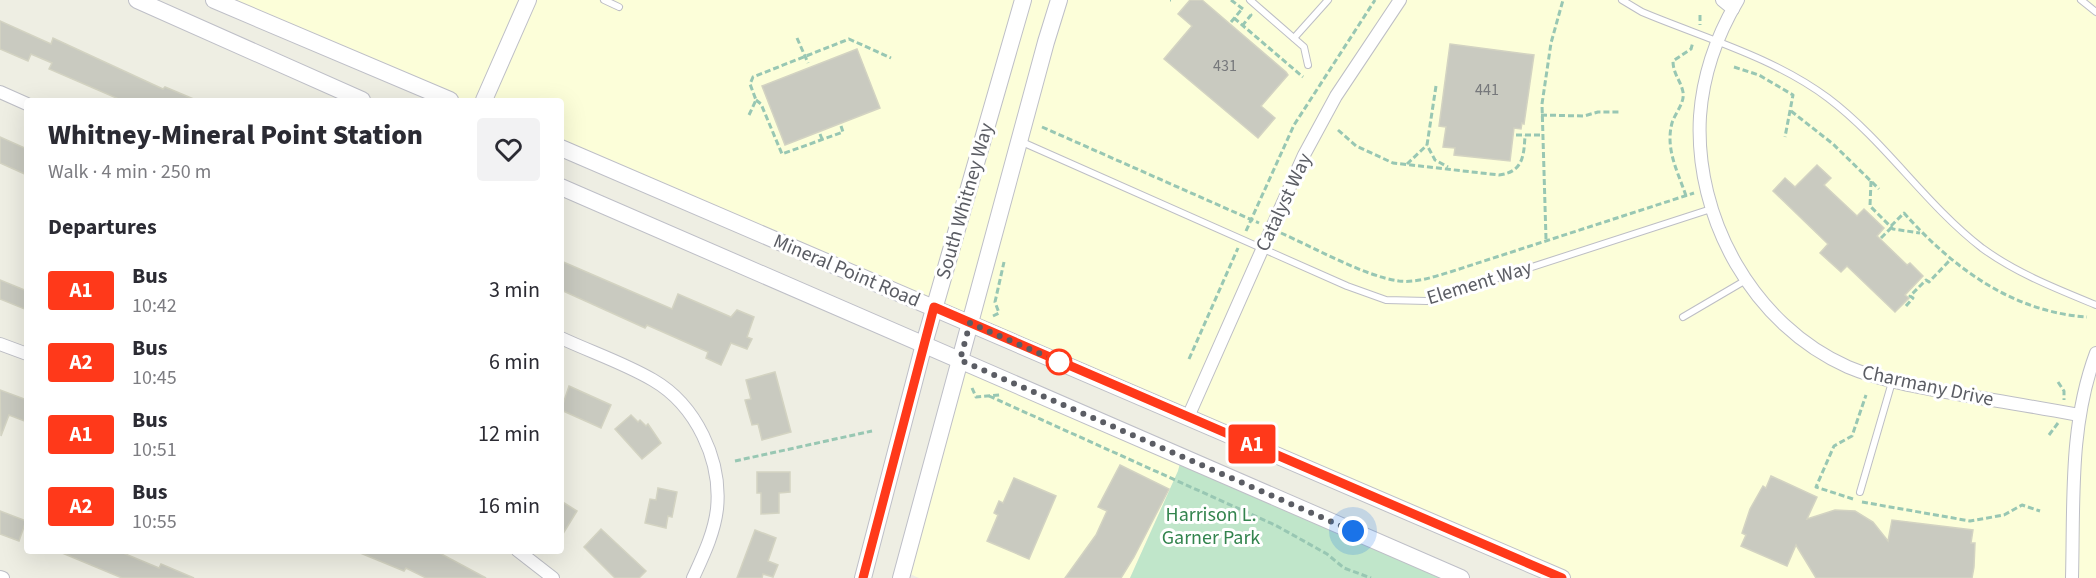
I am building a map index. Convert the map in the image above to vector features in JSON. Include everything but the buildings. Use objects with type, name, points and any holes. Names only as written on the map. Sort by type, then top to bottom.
[{"type":"main road","points":[[137,0],[358,98]]},
{"type":"main road","points":[[214,0],[445,98]]},
{"type":"main road","points":[[485,98],[528,0]]},
{"type":"main road","name":"South Whitney Way","points":[[863,578],[934,307],[1023,0]]},
{"type":"main road","name":"South Whitney Way","points":[[901,578],[1059,0]]},
{"type":"main road","name":"Mineral Point Road","points":[[564,149],[1562,578]]},
{"type":"main road","name":"Mineral Point Road","points":[[564,188],[1461,578]]},
{"type":"street","name":"Catalyst Way","points":[[1188,417],[1304,155],[1336,96],[1400,0]]},
{"type":"street","points":[[1722,0],[1735,4]]},
{"type":"street","name":"Charmany Drive","points":[[1735,4],[1717,42],[1705,83],[1700,116],[1703,164],[1711,209],[1722,237],[1746,280],[1766,306],[1801,339],[1847,366],[1892,382],[2079,415]]},
{"type":"street","points":[[0,92],[24,103]]},
{"type":"street","points":[[564,339],[653,380],[668,391],[694,419],[707,443],[716,471],[717,509],[709,545],[693,578]]},
{"type":"street","points":[[0,344],[24,353]]},
{"type":"street","points":[[2072,578],[2076,443],[2079,415],[2096,352]]},
{"type":"street","points":[[522,554],[553,578]]},
{"type":"lane","points":[[604,0],[619,7]]},
{"type":"lane","points":[[1250,0],[1304,47],[1308,65]]},
{"type":"lane","points":[[1294,38],[1328,0]]},
{"type":"lane","points":[[1622,0],[1642,12],[1781,69],[1830,100],[1983,248],[2036,279],[2096,305]]},
{"type":"lane","points":[[2081,0],[2096,12]]},
{"type":"lane","name":"Element Way","points":[[1019,140],[1347,286],[1386,300],[1427,301],[1711,209]]},
{"type":"lane","points":[[1683,317],[1746,280]]},
{"type":"lane","points":[[1860,492],[1892,382]]},
{"type":"path","points":[[1231,0],[1251,15],[1242,26]]},
{"type":"path","points":[[1248,227],[1294,125],[1375,0]]},
{"type":"path","points":[[1546,239],[1541,115],[1548,58],[1563,0]]},
{"type":"path","points":[[1231,22],[1242,9]]},
{"type":"path","points":[[1686,196],[1675,172],[1671,144],[1672,122],[1683,97],[1683,91],[1674,74],[1673,61],[1690,49],[1701,23],[1700,15]]},
{"type":"path","points":[[1234,18],[1303,77]]},
{"type":"path","points":[[797,38],[808,63]]},
{"type":"path","points":[[841,126],[843,132],[782,154],[761,104],[756,100],[750,84],[753,77],[849,39],[891,58]]},
{"type":"path","points":[[1734,67],[1759,75],[1793,95],[1785,137]]},
{"type":"path","points":[[1436,86],[1427,145],[1435,160],[1451,169]]},
{"type":"path","points":[[749,115],[756,100]]},
{"type":"path","points":[[1791,111],[1825,136],[1879,189]]},
{"type":"path","points":[[1541,115],[1584,116],[1599,112],[1618,112]]},
{"type":"path","points":[[1042,127],[1260,224]]},
{"type":"path","points":[[1338,130],[1356,146],[1393,163],[1488,174],[1508,174],[1516,170],[1523,158],[1525,135]]},
{"type":"path","points":[[820,134],[822,140]]},
{"type":"path","points":[[1516,135],[1542,135]]},
{"type":"path","points":[[1405,165],[1427,145]]},
{"type":"path","points":[[1871,181],[1870,206],[1891,227],[1922,233]]},
{"type":"path","points":[[1282,234],[1364,270],[1400,281],[1415,281],[1694,193]]},
{"type":"path","points":[[1881,238],[1904,213],[1951,259],[1989,286],[2025,304],[2055,313],[2086,317]]},
{"type":"path","points":[[1189,359],[1238,250]]},
{"type":"path","points":[[1906,306],[1913,298],[1910,296],[1926,280],[1929,282],[1951,259]]},
{"type":"path","points":[[993,316],[999,314],[995,302],[1005,267]]},
{"type":"path","points":[[972,388],[976,397],[988,395],[1264,520],[1307,541],[1344,568],[1371,578]]},
{"type":"path","points":[[1866,395],[1852,436],[1834,446],[1816,486],[1867,503],[1970,521],[2004,515],[2022,505],[2040,511]]},
{"type":"path","points":[[2049,435],[2055,428]]},
{"type":"path","points":[[735,461],[872,431]]},
{"type":"shaded area","points":[[214,0],[2096,0],[2096,578],[1562,578],[564,149],[564,98],[445,98]]},
{"type":"shaded area","points":[[960,360],[1182,456],[1178,471],[1130,578],[919,578],[903,571]]},
{"type":"green space","name":"Harrison L. Garner Park","points":[[1182,456],[1461,578],[1130,578],[1178,471]]},
{"type":"bus line","name":"A1","points":[[863,578],[934,307],[1562,578]]},
{"type":"route","points":[[1059,362],[970,323],[960,360],[1353,531]]}]
